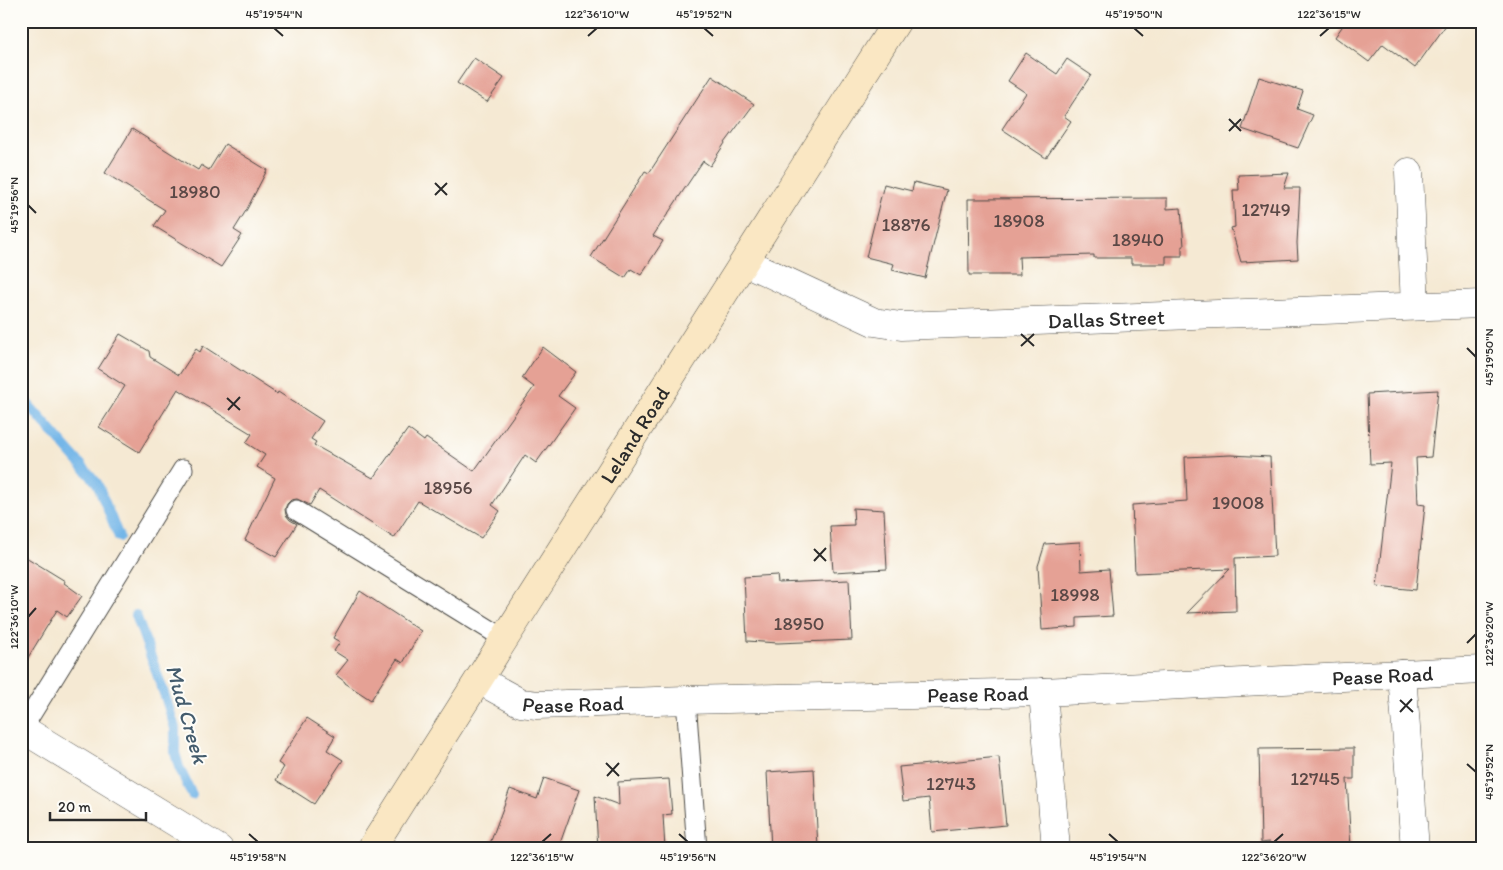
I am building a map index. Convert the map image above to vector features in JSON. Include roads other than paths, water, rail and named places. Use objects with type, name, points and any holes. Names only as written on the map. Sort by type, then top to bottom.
[{"type":"main road","name":"Leland Road","points":[[372,849],[897,21]]},
{"type":"street","points":[[1409,172],[1415,306]]},
{"type":"street","name":"Dallas Street","points":[[745,262],[874,322],[901,326],[1482,304]]},
{"type":"street","name":"Pease Road","points":[[479,680],[521,703],[537,705],[1043,692],[1482,670]]},
{"type":"street","points":[[1402,674],[1415,849]]},
{"type":"street","points":[[1043,692],[1056,849]]},
{"type":"street","points":[[22,729],[219,849]]},
{"type":"lane","points":[[22,729],[183,469]]},
{"type":"lane","points":[[296,510],[505,639]]},
{"type":"lane","points":[[686,700],[697,849]]},
{"type":"waterway","name":"Mud Creek","points":[[21,396],[97,483],[119,537]]},
{"type":"waterway","name":"Mud Creek","points":[[136,615],[175,728],[175,753],[179,767],[192,795]]}]
